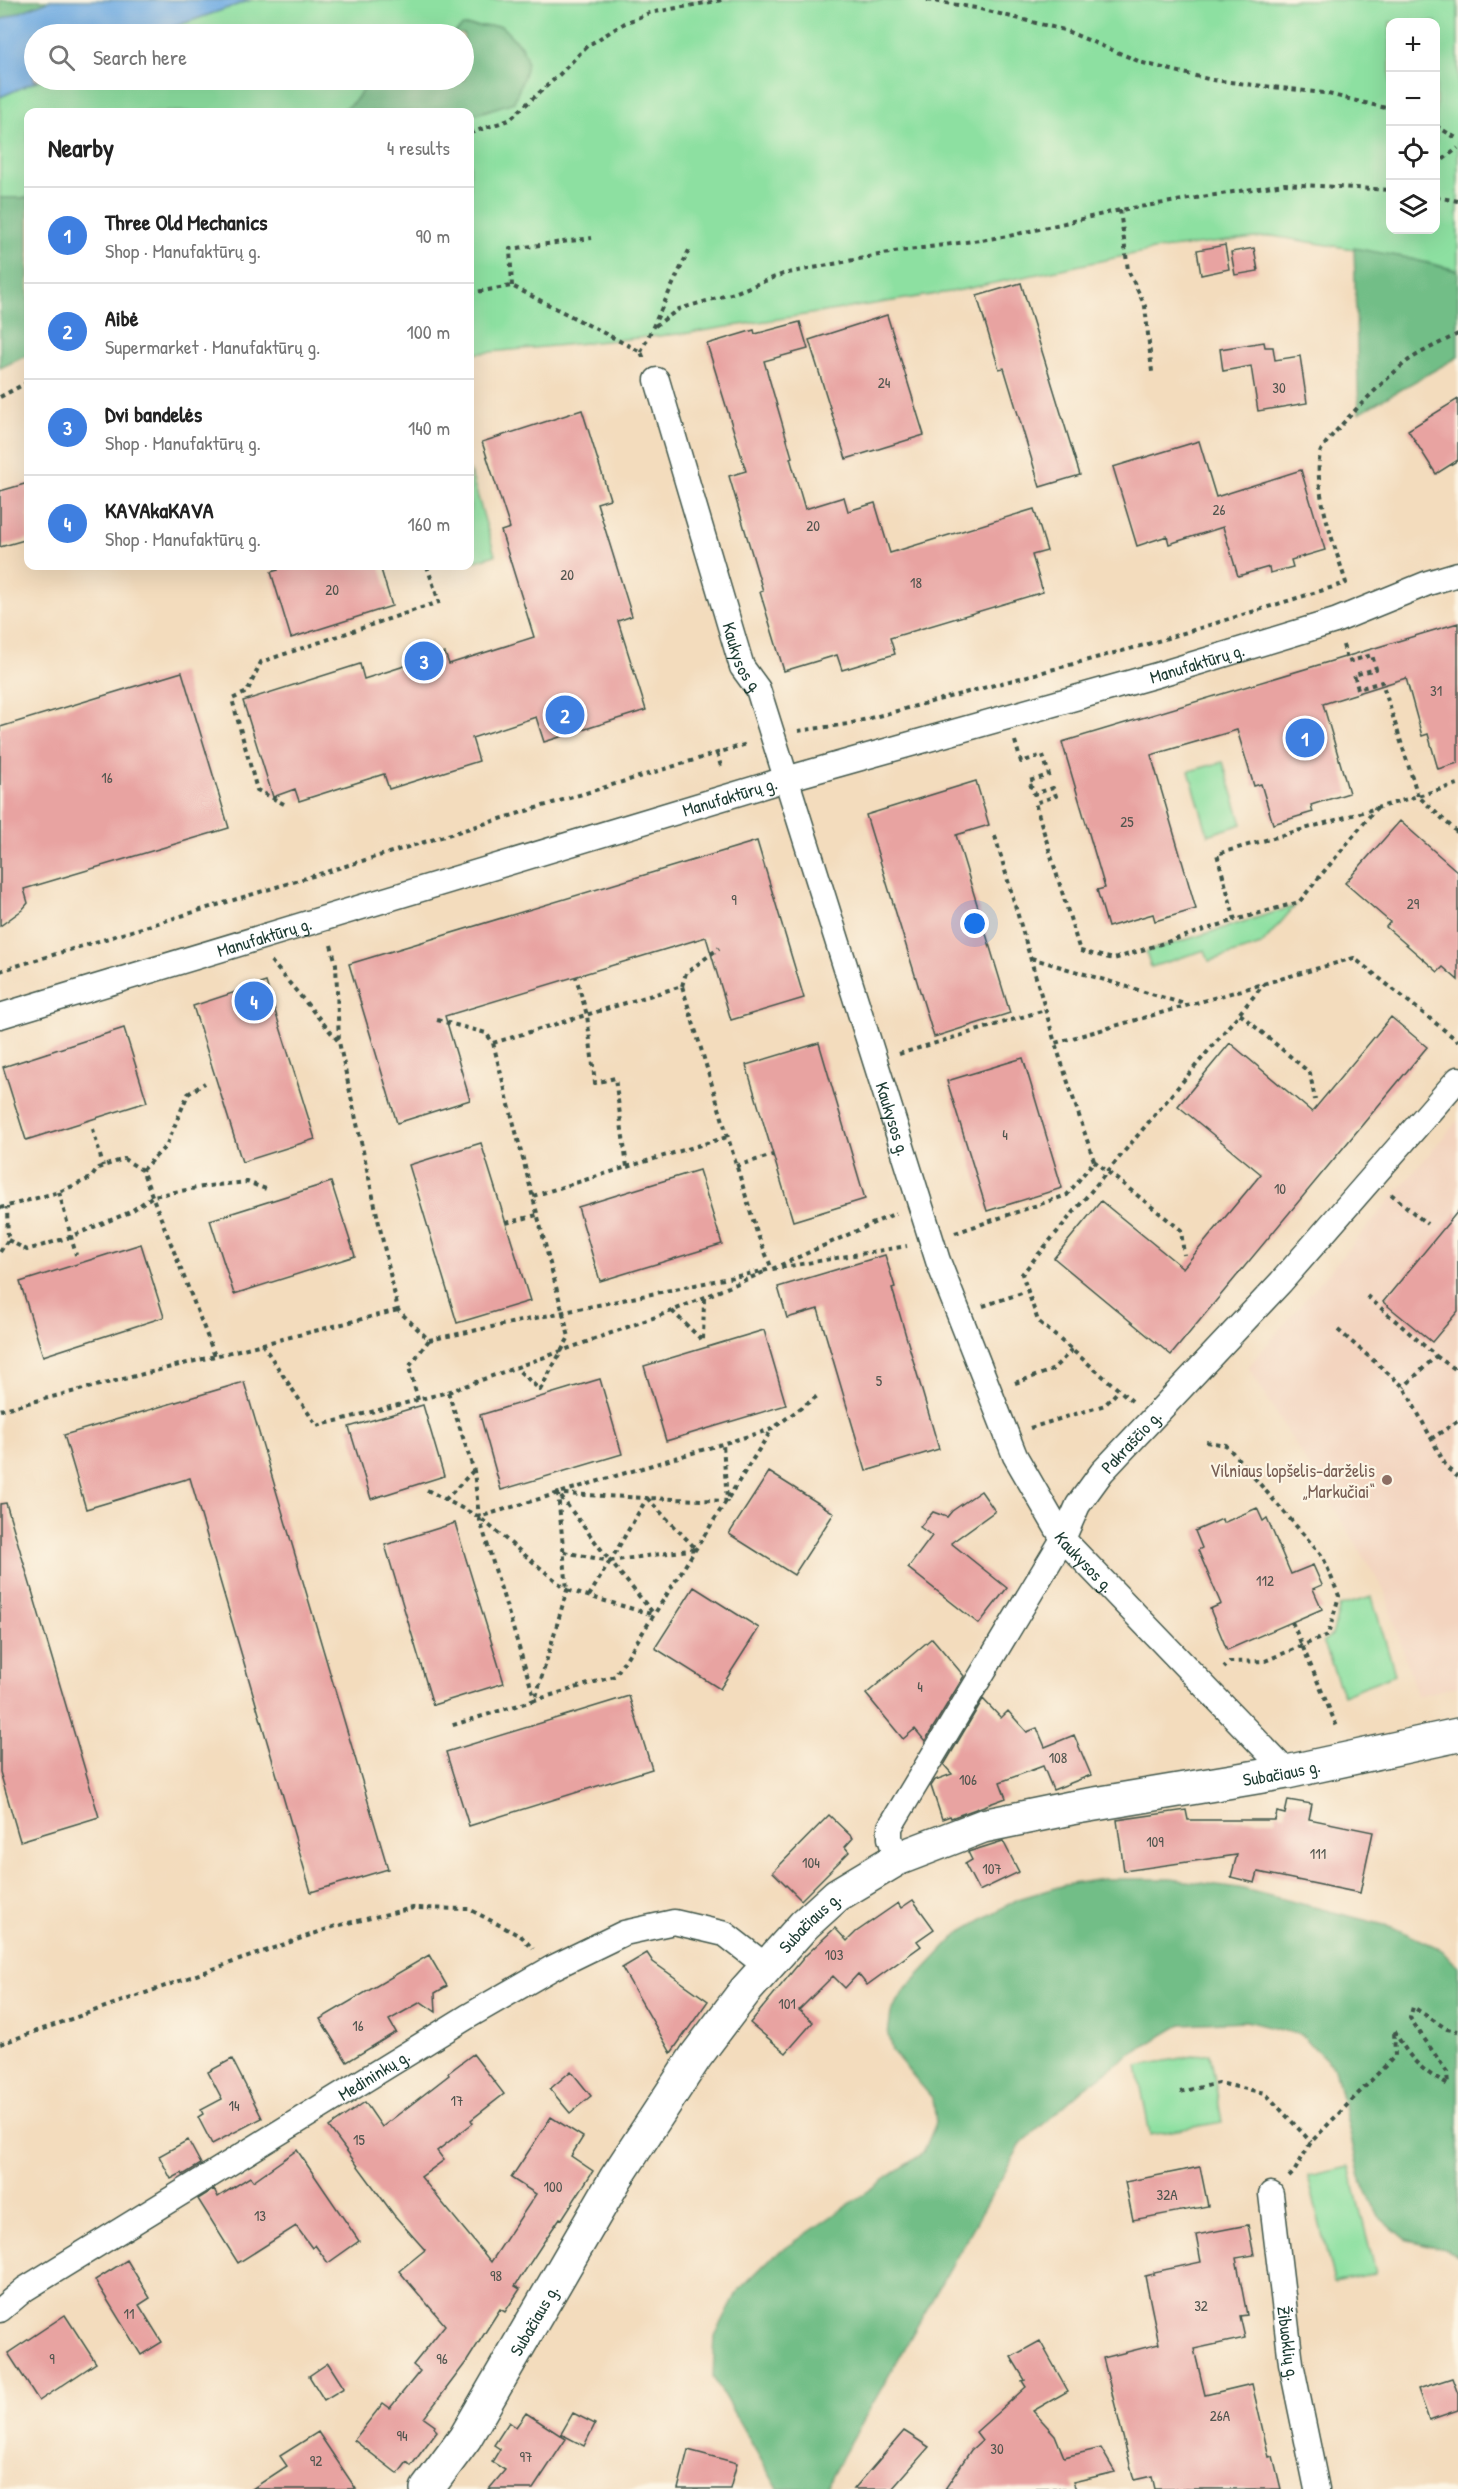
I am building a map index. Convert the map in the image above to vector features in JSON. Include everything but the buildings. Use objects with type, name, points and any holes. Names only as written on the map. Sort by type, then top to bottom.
[{"type":"street","name":"Kaukysos g.","points":[[657,380],[742,667],[758,688],[931,1242],[1006,1436],[1035,1494],[1063,1539],[1287,1772]]},
{"type":"street","name":"Manufaktūrų g.","points":[[0,1016],[786,779],[1009,718],[1335,621],[1428,583],[1458,574]]},
{"type":"street","name":"Pakraščio g.","points":[[897,1859],[890,1839],[890,1827],[1063,1539],[1078,1505],[1102,1472],[1281,1282],[1458,1079]]},
{"type":"street","name":"Subačiaus g.","points":[[427,2489],[465,2438],[616,2178],[655,2116],[738,2000],[766,1966],[804,1925],[837,1895],[897,1859],[983,1826],[1071,1808],[1287,1772],[1458,1735]]},
{"type":"street","name":"Medininkų g.","points":[[0,2310],[35,2283],[467,2017],[552,1968],[624,1933],[674,1922],[725,1934],[766,1966]]},
{"type":"street","name":"Žibuoklių g.","points":[[1271,2194],[1291,2363],[1317,2489]]},
{"type":"path","points":[[474,132],[509,120],[587,46],[625,23],[649,13],[722,0]]},
{"type":"path","points":[[927,0],[976,8],[1064,30],[1143,63],[1212,80],[1324,93],[1386,109]]},
{"type":"path","points":[[1440,129],[1458,140]]},
{"type":"path","points":[[1440,162],[1458,148]]},
{"type":"path","points":[[655,326],[679,309],[734,293],[783,273],[894,252],[1009,236],[1119,210],[1284,184],[1386,189]]},
{"type":"path","points":[[1440,198],[1458,201]]},
{"type":"path","points":[[1119,210],[1128,270],[1145,306],[1152,372]]},
{"type":"path","points":[[512,286],[510,249],[592,238]]},
{"type":"path","points":[[641,352],[690,248]]},
{"type":"path","points":[[474,292],[512,286],[641,352],[657,380]]},
{"type":"path","points":[[0,971],[772,736],[848,724],[1148,644],[1346,583],[1329,525],[1318,475],[1321,449],[1355,410],[1408,360],[1458,334]]},
{"type":"path","points":[[0,397],[24,384]]},
{"type":"path","points":[[284,804],[257,790],[232,699],[248,692],[261,662],[439,602],[429,570]]},
{"type":"path","points":[[1335,621],[1348,662],[1372,655],[1376,669],[1354,675],[1358,689],[1382,682],[1418,796],[1458,833]]},
{"type":"path","points":[[1009,718],[1021,762],[1043,755],[1049,775],[1029,782],[1034,794],[1053,788],[1056,796],[1035,802],[1080,951],[1114,959],[1299,902],[1377,807]]},
{"type":"path","points":[[1235,920],[1217,854],[1458,784]]},
{"type":"path","points":[[995,836],[1055,1043],[1094,1161],[1181,1230],[1184,1255]]},
{"type":"path","points":[[323,919],[336,964],[339,1042],[398,1310],[429,1340]]},
{"type":"path","points":[[253,940],[339,1042]]},
{"type":"path","points":[[718,948],[686,973],[681,986],[757,1233],[772,1269]]},
{"type":"path","points":[[1030,958],[1188,1005]]},
{"type":"path","points":[[1055,1043],[1354,958],[1458,1041]]},
{"type":"path","points":[[576,977],[587,1015],[595,1083],[615,1078],[627,1167]]},
{"type":"path","points":[[1153,1419],[1038,1321],[1022,1274],[1265,983]]},
{"type":"path","points":[[492,1043],[681,986]]},
{"type":"path","points":[[874,1062],[1045,1010]]},
{"type":"path","points":[[1240,1014],[1310,1073],[1315,1100]]},
{"type":"path","points":[[438,1020],[486,1033],[492,1043],[569,1337],[540,1390],[516,1367]]},
{"type":"path","points":[[142,1170],[166,1146],[188,1094],[205,1083]]},
{"type":"path","points":[[93,1129],[103,1166]]},
{"type":"path","points":[[533,1196],[727,1137]]},
{"type":"path","points":[[736,1166],[773,1155]]},
{"type":"path","points":[[0,1208],[59,1192],[91,1178],[98,1168],[124,1159],[142,1170],[215,1356]]},
{"type":"path","points":[[418,1400],[409,1366],[429,1340],[772,1269],[931,1242],[1067,1195],[1094,1161]]},
{"type":"path","points":[[1372,1179],[1427,1224]]},
{"type":"path","points":[[8,1240],[27,1250],[70,1238],[130,1212],[153,1196],[247,1182],[266,1190]]},
{"type":"path","points":[[59,1192],[76,1255]]},
{"type":"path","points":[[262,1344],[317,1426],[448,1392],[672,1311],[919,1203]]},
{"type":"path","points":[[0,1252],[8,1240],[7,1207]]},
{"type":"path","points":[[506,1223],[537,1215]]},
{"type":"path","points":[[959,1315],[1028,1291]]},
{"type":"path","points":[[1367,1296],[1436,1356],[1458,1371]]},
{"type":"path","points":[[672,1311],[703,1341],[705,1298]]},
{"type":"path","points":[[0,1410],[398,1310]]},
{"type":"path","points":[[1338,1330],[1404,1388],[1447,1468],[1458,1477]]},
{"type":"path","points":[[989,1392],[1052,1370],[1072,1350]]},
{"type":"path","points":[[1404,1388],[1436,1356]]},
{"type":"path","points":[[1006,1436],[1105,1405],[1119,1390]]},
{"type":"path","points":[[448,1392],[474,1471],[478,1517],[535,1700]]},
{"type":"path","points":[[478,1517],[772,1429],[820,1394]]},
{"type":"path","points":[[1431,1439],[1458,1421]]},
{"type":"path","points":[[450,1726],[615,1676],[772,1429]]},
{"type":"path","points":[[1204,1687],[1230,1662],[1265,1661],[1328,1635],[1339,1596],[1323,1557],[1226,1445],[1206,1442]]},
{"type":"path","points":[[723,1444],[727,1501]]},
{"type":"path","points":[[445,1500],[474,1471]]},
{"type":"path","points":[[427,1490],[478,1517],[567,1590],[654,1615]]},
{"type":"path","points":[[558,1493],[727,1501]]},
{"type":"path","points":[[535,1700],[567,1590],[558,1493]]},
{"type":"path","points":[[558,1493],[654,1615]]},
{"type":"path","points":[[646,1498],[696,1549]]},
{"type":"path","points":[[588,1596],[646,1498]]},
{"type":"path","points":[[564,1552],[610,1561],[696,1549]]},
{"type":"path","points":[[1293,1622],[1351,1759]]},
{"type":"path","points":[[0,2044],[336,1926],[413,1908],[469,1909],[522,1938],[552,1968]]},
{"type":"path","points":[[1271,2194],[1294,2172],[1311,2142],[1395,2056],[1394,2030],[1407,2054],[1425,2073],[1448,2085],[1447,2072],[1410,2018],[1413,2007],[1447,2030],[1458,2031]]},
{"type":"path","points":[[1180,2092],[1219,2083],[1264,2093],[1311,2142]]},
{"type":"shaded area","name":"Vilniaus lopšelis-darželis „Markučiai“","points":[[1458,1120],[1458,1686],[1417,1696],[1385,1592],[1248,1367]]},
{"type":"green space","points":[[0,0],[51,0],[0,20]]},
{"type":"green space","points":[[251,0],[1458,0],[1458,270],[1403,257],[1272,236],[1153,250],[956,291],[689,333],[474,354],[474,115],[514,102],[523,48],[501,26],[474,26],[474,24],[182,24]]},
{"type":"green space","points":[[474,26],[501,26],[520,46],[527,61],[524,77],[514,102],[474,115],[474,108],[344,108],[362,91],[474,90]]},
{"type":"green space","points":[[24,87],[24,90],[362,90],[356,99],[344,108],[24,108],[24,198],[0,198],[0,97]]},
{"type":"green space","points":[[0,198],[24,198],[24,357],[0,368]]},
{"type":"green space","points":[[1354,248],[1458,271],[1458,357],[1359,413]]},
{"type":"green space","points":[[474,484],[495,555],[474,562]]},
{"type":"green space","points":[[1223,762],[1242,824],[1208,835],[1189,771]]},
{"type":"green space","points":[[1295,906],[1261,945],[1209,961],[1205,950],[1151,967],[1146,952]]},
{"type":"green space","points":[[1372,1597],[1395,1674],[1343,1695],[1323,1641],[1332,1635],[1340,1606]]},
{"type":"green space","points":[[1103,1879],[1171,1879],[1239,1888],[1392,1927],[1442,1950],[1458,1967],[1458,2255],[1445,2249],[1405,2239],[1379,2217],[1360,2177],[1335,2068],[1301,2035],[1246,2021],[1182,2024],[1131,2054],[1083,2089],[1021,2144],[832,2475],[827,2489],[778,2489],[713,2377],[715,2336],[738,2291],[770,2259],[923,2153],[936,2123],[933,2099],[892,2051],[888,2035],[891,2013],[904,1991],[960,1932],[1018,1899],[1065,1885]]},
{"type":"green space","points":[[1210,2053],[1222,2122],[1150,2135],[1137,2066]]},
{"type":"green space","points":[[1349,2167],[1376,2273],[1334,2282],[1308,2176]]},
{"type":"water","points":[[51,0],[251,0],[182,24],[24,24],[24,87],[0,97],[0,20]]},
{"type":"place","name":"Dvi bandelės","points":[[424,661]]},
{"type":"place","name":"Aibė","points":[[565,715]]},
{"type":"place","name":"Three Old Mechanics","points":[[1305,738]]},
{"type":"place","name":"KAVAkaKAVA","points":[[254,1001]]},
{"type":"place","name":"Vilniaus lopšelis-darželis „Markučiai“","points":[[1387,1480]]}]
